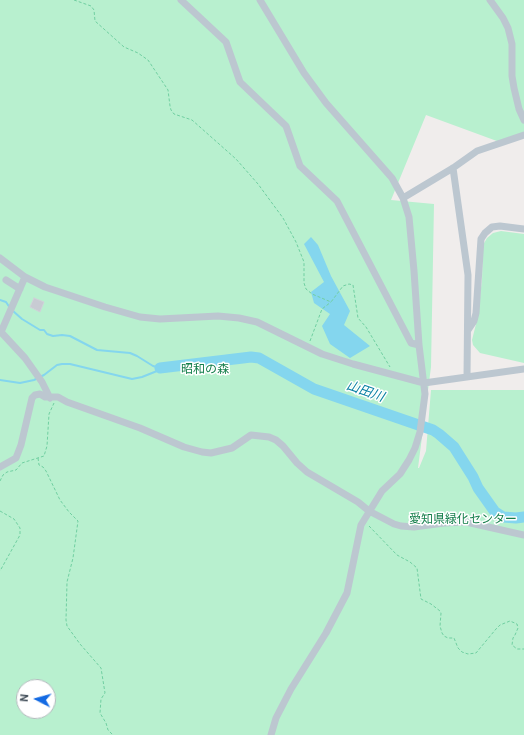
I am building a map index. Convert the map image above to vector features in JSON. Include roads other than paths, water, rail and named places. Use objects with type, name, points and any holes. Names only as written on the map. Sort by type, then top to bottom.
[{"type":"street","points":[[181,0],[226,42],[240,82],[286,126],[300,166],[337,201],[411,343],[419,345]]},
{"type":"street","points":[[260,0],[304,73],[326,103],[392,178],[403,198],[409,217],[419,345],[425,394],[420,432],[409,460],[400,474],[382,490],[361,525],[347,593],[326,633],[291,688],[276,718],[271,735]]},
{"type":"street","points":[[490,0],[508,28],[512,44],[512,76],[514,88],[524,120]]},
{"type":"street","points":[[403,198],[453,168],[477,151],[524,136]]},
{"type":"street","points":[[453,168],[468,275],[467,377]]},
{"type":"street","points":[[468,331],[474,321],[476,313],[481,240],[485,233],[492,227],[500,226],[524,229]]},
{"type":"street","points":[[0,258],[25,277],[45,287],[105,307],[140,317],[173,319],[218,316],[239,318],[257,322],[322,354],[424,383],[524,369]]},
{"type":"street","points":[[25,277],[1,331],[25,358],[54,397]]},
{"type":"street","points":[[6,280],[20,289]]},
{"type":"street","points":[[0,467],[16,458],[21,445],[32,398],[40,394],[45,397],[54,397],[140,428],[184,447],[202,452],[211,453],[232,448],[251,435],[269,437],[276,440],[283,446],[297,463],[307,472],[358,502],[369,511],[394,524],[414,527],[444,522],[466,522],[524,535]]},
{"type":"water","points":[[311,237],[318,245],[331,276],[350,311],[344,325],[370,346],[350,358],[330,344],[322,326],[330,314],[314,303],[311,292],[324,282],[304,244]]},
{"type":"waterway","points":[[0,300],[6,302],[10,308]]},
{"type":"waterway","points":[[13,311],[22,319],[40,330],[44,330],[47,334],[53,336],[70,336],[97,350],[130,353],[153,366],[160,368]]},
{"type":"waterway","name":"山田川","points":[[160,368],[251,357],[259,358],[314,389],[433,430],[454,447],[473,477],[478,488],[495,512],[503,517],[524,517]]},
{"type":"waterway","points":[[0,380],[20,383],[34,380],[44,375],[57,365],[62,364],[70,364],[132,379],[142,377],[157,371],[160,368]]},
{"type":"park label","name":"昭和の森","points":[[205,370]]},
{"type":"park label","name":"愛知県緑化センター","points":[[463,520]]}]
